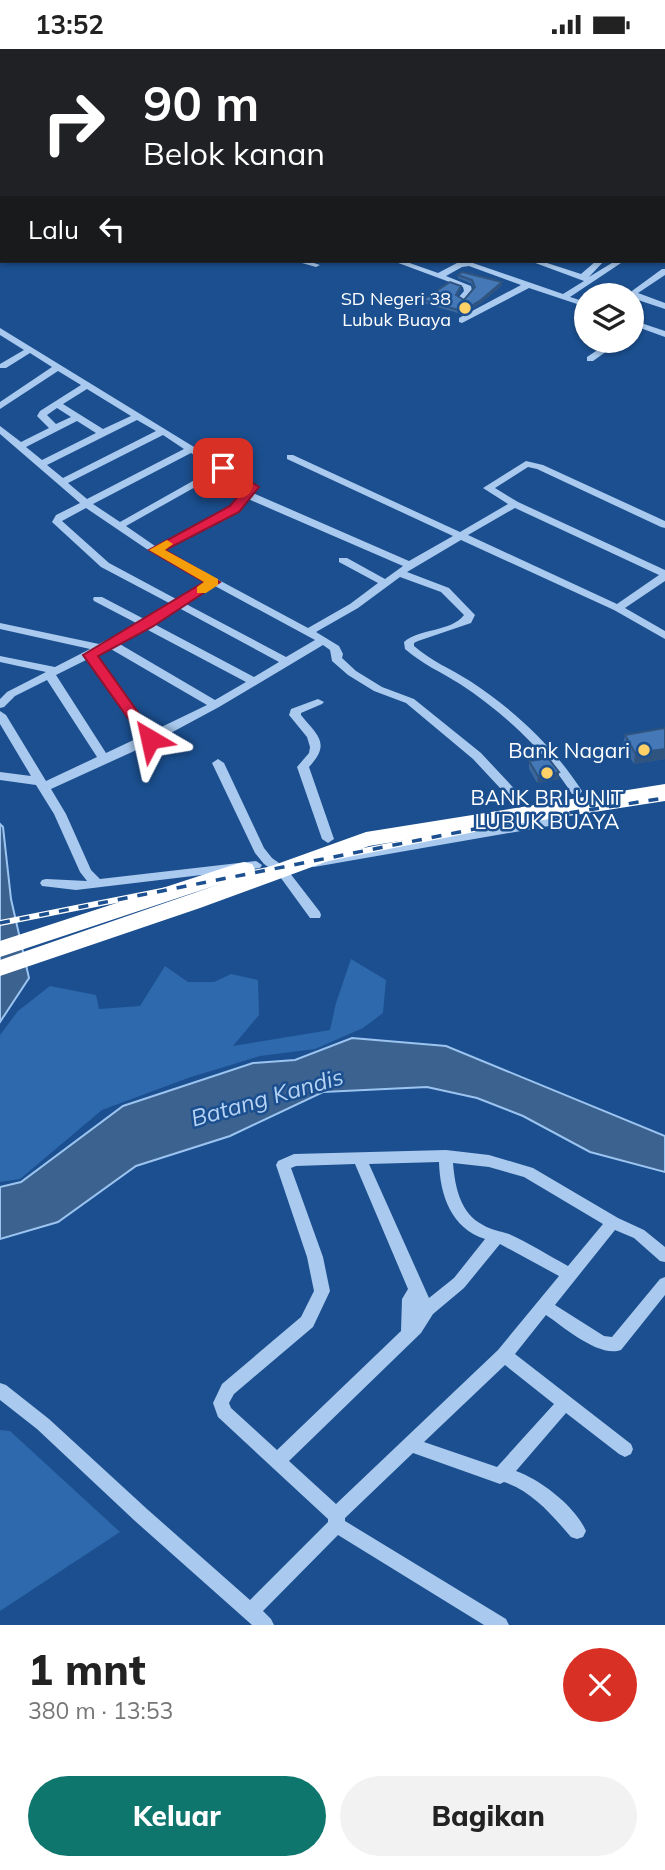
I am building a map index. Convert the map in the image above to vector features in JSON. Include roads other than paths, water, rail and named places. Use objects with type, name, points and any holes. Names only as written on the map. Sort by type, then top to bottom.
[{"type":"highway","points":[[626,790],[665,777]]},
{"type":"highway","points":[[274,866],[328,839],[375,825],[519,801],[626,790],[665,791]]},
{"type":"highway","points":[[0,968],[41,945],[274,866],[366,839],[587,794]]},
{"type":"highway","points":[[0,949],[41,945]]},
{"type":"street","points":[[308,263],[316,265]]},
{"type":"street","points":[[403,263],[467,286],[468,291],[463,298]]},
{"type":"street","points":[[543,263],[586,279]]},
{"type":"street","points":[[586,279],[598,263]]},
{"type":"street","points":[[564,297],[586,279],[616,263]]},
{"type":"street","points":[[439,276],[463,264],[470,264],[574,301]]},
{"type":"street","points":[[644,286],[665,271]]},
{"type":"street","points":[[655,278],[665,282]]},
{"type":"street","points":[[462,320],[529,284]]},
{"type":"street","points":[[644,299],[665,306]]},
{"type":"street","points":[[644,327],[665,334]]},
{"type":"street","points":[[0,331],[253,487],[234,509],[155,550]]},
{"type":"street","points":[[3,366],[30,350]]},
{"type":"street","points":[[590,359],[599,353]]},
{"type":"street","points":[[0,406],[58,367]]},
{"type":"street","points":[[55,428],[41,415],[87,384]]},
{"type":"street","points":[[57,404],[103,433]]},
{"type":"street","points":[[41,464],[137,416]]},
{"type":"street","points":[[21,446],[78,417]]},
{"type":"street","points":[[1,432],[21,446],[87,504],[155,550],[323,640],[335,648],[338,654],[336,659],[352,673],[386,694],[410,701],[484,761],[519,801]]},
{"type":"street","points":[[62,482],[162,432]]},
{"type":"street","points":[[191,449],[60,517],[57,522],[105,565],[286,661]]},
{"type":"street","points":[[290,457],[618,608],[665,636]]},
{"type":"street","points":[[618,608],[665,575],[515,504],[488,488],[530,463],[665,525]]},
{"type":"street","points":[[120,526],[223,468]]},
{"type":"street","points":[[246,494],[410,565]]},
{"type":"street","points":[[309,632],[354,606],[383,582],[410,565],[515,504]]},
{"type":"street","points":[[343,560],[383,582]]},
{"type":"street","points":[[399,573],[445,590],[470,615],[467,621],[461,624],[414,639],[409,642],[409,647],[476,691],[520,727],[554,757],[587,794]]},
{"type":"street","points":[[0,705],[6,692],[54,673],[147,624],[214,582]]},
{"type":"street","points":[[98,599],[252,681]]},
{"type":"street","points":[[0,626],[100,648],[215,705]]},
{"type":"street","points":[[0,776],[41,784],[150,739],[215,705],[323,640]]},
{"type":"street","points":[[100,648],[150,739]]},
{"type":"street","points":[[0,659],[54,673],[103,757]]},
{"type":"street","points":[[318,702],[295,711],[295,715],[316,747],[315,753],[303,767],[328,839]]},
{"type":"street","points":[[0,715],[3,727],[60,814],[86,872],[97,884]]},
{"type":"street","points":[[218,763],[259,850],[315,915]]},
{"type":"street","points":[[46,883],[68,886],[97,884],[274,866],[562,820]]},
{"type":"street","points":[[446,1156],[446,1181],[463,1219],[478,1230],[497,1236],[569,1274]]},
{"type":"street","points":[[500,1625],[336,1520],[278,1460],[224,1412],[221,1403],[228,1389],[307,1322],[322,1291],[315,1257],[283,1165],[294,1160],[359,1157],[446,1156],[489,1161],[528,1172],[613,1222],[639,1234],[665,1256]]},
{"type":"street","points":[[359,1157],[416,1290],[427,1309]]},
{"type":"street","points":[[251,1611],[336,1520],[504,1355],[613,1222]]},
{"type":"street","points":[[278,1460],[423,1318],[427,1309],[459,1283],[497,1236]]},
{"type":"street","points":[[544,1305],[600,1342],[615,1345],[665,1284]]},
{"type":"street","points":[[409,1332],[410,1299],[416,1290]]},
{"type":"street","points":[[504,1355],[625,1449]]},
{"type":"street","points":[[0,1390],[43,1424],[265,1625]]},
{"type":"street","points":[[502,1474],[565,1403]]},
{"type":"street","points":[[412,1445],[470,1464],[495,1476],[502,1474],[521,1479],[543,1493],[577,1531]]},
{"type":"water","points":[[0,824],[3,827],[11,899],[29,978],[0,1022]]},
{"type":"water","name":"Batang Kandis","points":[[352,1038],[446,1046],[665,1136],[665,1172],[590,1152],[523,1116],[477,1098],[427,1087],[323,1092],[230,1136],[136,1166],[58,1222],[0,1239],[0,1187],[21,1182],[123,1106],[253,1063],[295,1060]]},
{"type":"railway","points":[[0,923],[510,822],[665,798]]},
{"type":"place","name":"SD Negeri 38 Lubuk Buaya","points":[[465,308]]},
{"type":"place","name":"Bank Nagari","points":[[644,750]]},
{"type":"place","name":"BANK BRI UNIT LUBUK BUAYA","points":[[547,773]]}]
